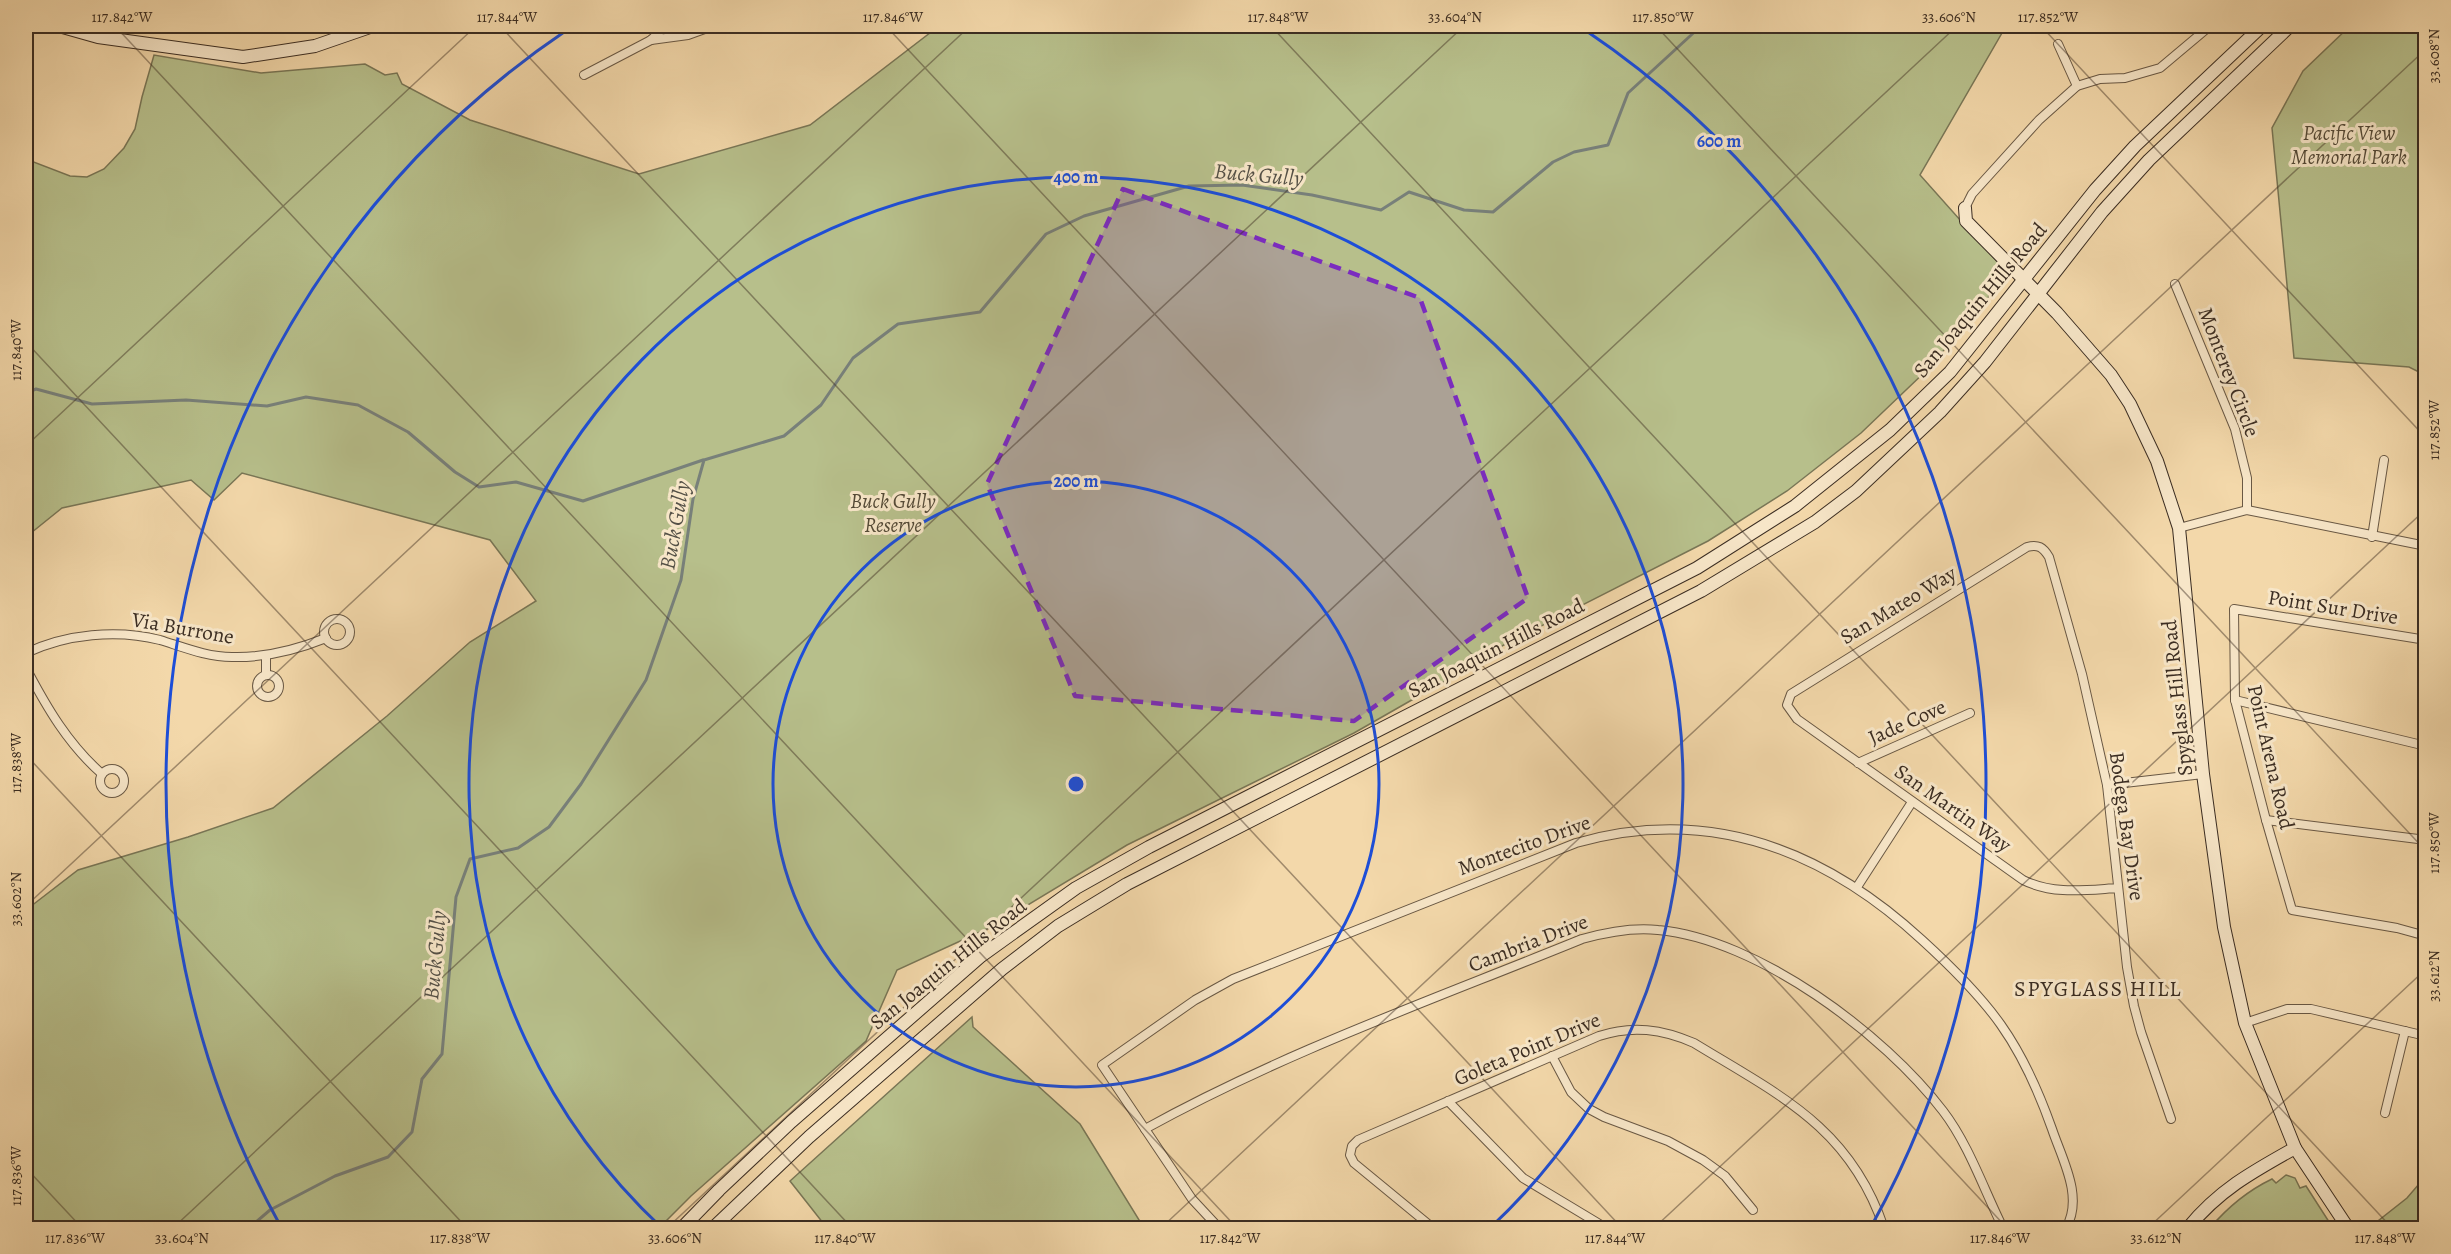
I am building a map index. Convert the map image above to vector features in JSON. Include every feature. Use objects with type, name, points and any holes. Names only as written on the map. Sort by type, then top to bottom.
[{"type":"main road","points":[[59,26],[98,37],[243,57],[315,46],[373,26]]},
{"type":"main road","name":"San Joaquin Hills Road","points":[[682,1228],[791,1122],[981,956],[1076,888],[1149,847],[1697,568],[1795,506],[1890,430],[1943,379],[1980,337],[2095,190],[2135,146],[2262,26]]},
{"type":"main road","name":"San Joaquin Hills Road","points":[[713,1228],[809,1137],[936,1025],[1002,969],[1059,926],[1126,884],[1701,591],[1815,522],[1864,484],[1940,412],[1985,362],[2102,212],[2149,160],[2290,26]]},
{"type":"main road","name":"Spyglass Hill Road","points":[[1965,208],[1966,221],[2024,279],[2111,375],[2130,404],[2157,461],[2179,528],[2204,774],[2224,927],[2245,1023],[2295,1148],[2348,1228]]},
{"type":"main road","points":[[2188,1228],[2225,1189],[2295,1148]]},
{"type":"street","points":[[584,75],[651,40],[666,26]]},
{"type":"street","points":[[651,40],[688,35],[713,26]]},
{"type":"street","points":[[1965,208],[1972,194],[2039,120],[2077,86],[2100,79],[2125,78],[2160,68],[2210,26]]},
{"type":"street","points":[[2058,44],[2077,86]]},
{"type":"street","name":"Monterey Circle","points":[[2175,284],[2235,429],[2247,478],[2247,510]]},
{"type":"street","points":[[2372,537],[2384,460]]},
{"type":"street","points":[[2179,528],[2247,510],[2372,537],[2426,546]]},
{"type":"street","name":"San Mateo Way","points":[[1787,705],[1791,694],[1798,688],[2026,547],[2036,545]]},
{"type":"street","name":"Bodega Bay Drive","points":[[2036,545],[2044,548],[2049,557],[2082,674],[2108,785],[2127,967],[2134,1006],[2171,1119]]},
{"type":"street","name":"Point Sur Drive","points":[[2234,609],[2426,640]]},
{"type":"street","name":"Point Arena Road","points":[[2234,609],[2235,700],[2292,910],[2397,928],[2426,936]]},
{"type":"street","name":"Via Burrone","points":[[26,653],[40,646],[80,636],[123,634],[230,657],[266,655],[301,648],[326,638]]},
{"type":"street","points":[[266,655],[266,674]]},
{"type":"street","points":[[26,668],[63,732],[80,754],[102,774]]},
{"type":"street","points":[[2235,700],[2426,746]]},
{"type":"street","name":"San Martin Way","points":[[1787,705],[1797,719],[2023,880],[2036,886],[2058,891],[2118,888]]},
{"type":"street","name":"Jade Cove","points":[[1858,763],[1970,713]]},
{"type":"street","points":[[2108,785],[2204,774]]},
{"type":"street","points":[[1857,887],[1912,802]]},
{"type":"street","points":[[2266,820],[2426,840]]},
{"type":"street","name":"Montecito Drive","points":[[1145,1130],[1102,1065],[1195,1000],[1233,979],[1576,843],[1604,835],[1661,828],[1690,829],[1729,835],[1786,852],[1857,887],[1889,911],[1962,977],[1986,1003],[2011,1038],[2038,1092],[2072,1186],[2073,1212],[2066,1228]]},
{"type":"street","name":"Cambria Drive","points":[[1145,1130],[1236,1081],[1287,1058],[1582,939],[1619,931],[1657,930],[1694,936],[1765,966],[1813,995],[1891,1053],[1944,1113],[1961,1142],[2003,1228]]},
{"type":"street","points":[[2245,1023],[2287,1009],[2310,1009],[2426,1036]]},
{"type":"street","name":"Goleta Point Drive","points":[[1433,1228],[1354,1163],[1350,1155],[1352,1146],[1358,1140],[1599,1036],[1629,1029],[1665,1032],[1694,1043],[1794,1104],[1832,1137],[1861,1176],[1873,1198],[1884,1228]]},
{"type":"street","points":[[2385,1113],[2405,1031]]},
{"type":"street","points":[[1552,1056],[1571,1092],[1589,1109],[1668,1141],[1703,1160],[1725,1176],[1753,1210]]},
{"type":"street","points":[[1448,1101],[1522,1178],[1606,1228]]},
{"type":"street","points":[[1145,1130],[1192,1199],[1219,1228]]},
{"type":"highlighted area","points":[[1123,189],[1420,298],[1528,598],[1354,721],[1075,696],[987,484]]},
{"type":"green space","name":"Buck Gully Reserve","points":[[939,26],[2006,26],[1920,175],[2010,276],[1991,290],[1990,295],[1929,368],[1861,433],[1787,491],[1708,541],[1498,648],[1480,661],[1354,733],[1127,845],[993,926],[897,970],[866,1041],[691,1196],[659,1228],[26,1228],[26,910],[78,870],[188,837],[273,808],[387,716],[470,642],[536,601],[490,540],[242,473],[214,500],[191,480],[62,508],[26,537],[26,159],[70,176],[87,177],[104,169],[124,148],[135,129],[154,55],[261,73],[365,64],[385,75],[397,73],[402,84],[470,120],[639,174],[810,125]]},
{"type":"green space","name":"Pacific View Memorial Park","points":[[2350,26],[2425,26],[2425,375],[2409,367],[2294,358],[2272,128],[2303,71]]},
{"type":"green space","points":[[972,1017],[973,1027],[1080,1124],[1144,1228],[827,1228],[790,1181]]},
{"type":"green space","points":[[2286,1175],[2295,1178],[2300,1188],[2306,1186],[2333,1228],[2210,1228],[2247,1194],[2263,1183],[2272,1179],[2276,1183]]},
{"type":"green space","points":[[2425,1177],[2425,1228],[2369,1228],[2407,1198]]},
{"type":"waterway","name":"Buck Gully","points":[[249,1228],[270,1210],[335,1176],[388,1157],[412,1132],[422,1079],[442,1054],[456,897],[470,859],[518,848],[549,827],[581,784],[646,680],[681,580],[693,499],[704,460],[784,436],[821,405],[853,358],[898,324],[980,312],[1046,234],[1084,216],[1189,186],[1242,185],[1312,195],[1381,210],[1409,192],[1464,210],[1493,212],[1553,162],[1574,152],[1608,145],[1628,93],[1701,26]]},
{"type":"waterway","points":[[26,393],[36,389],[92,404],[186,400],[267,406],[306,397],[358,405],[408,432],[455,472],[479,487],[516,482],[583,501],[703,460]]},
{"type":"waterway","name":"Buck Gully","points":[[108,1228],[110,1225],[137,1222],[164,1228]]},
{"type":"district","name":"SPYGLASS HILL","points":[[2098,988]]}]
